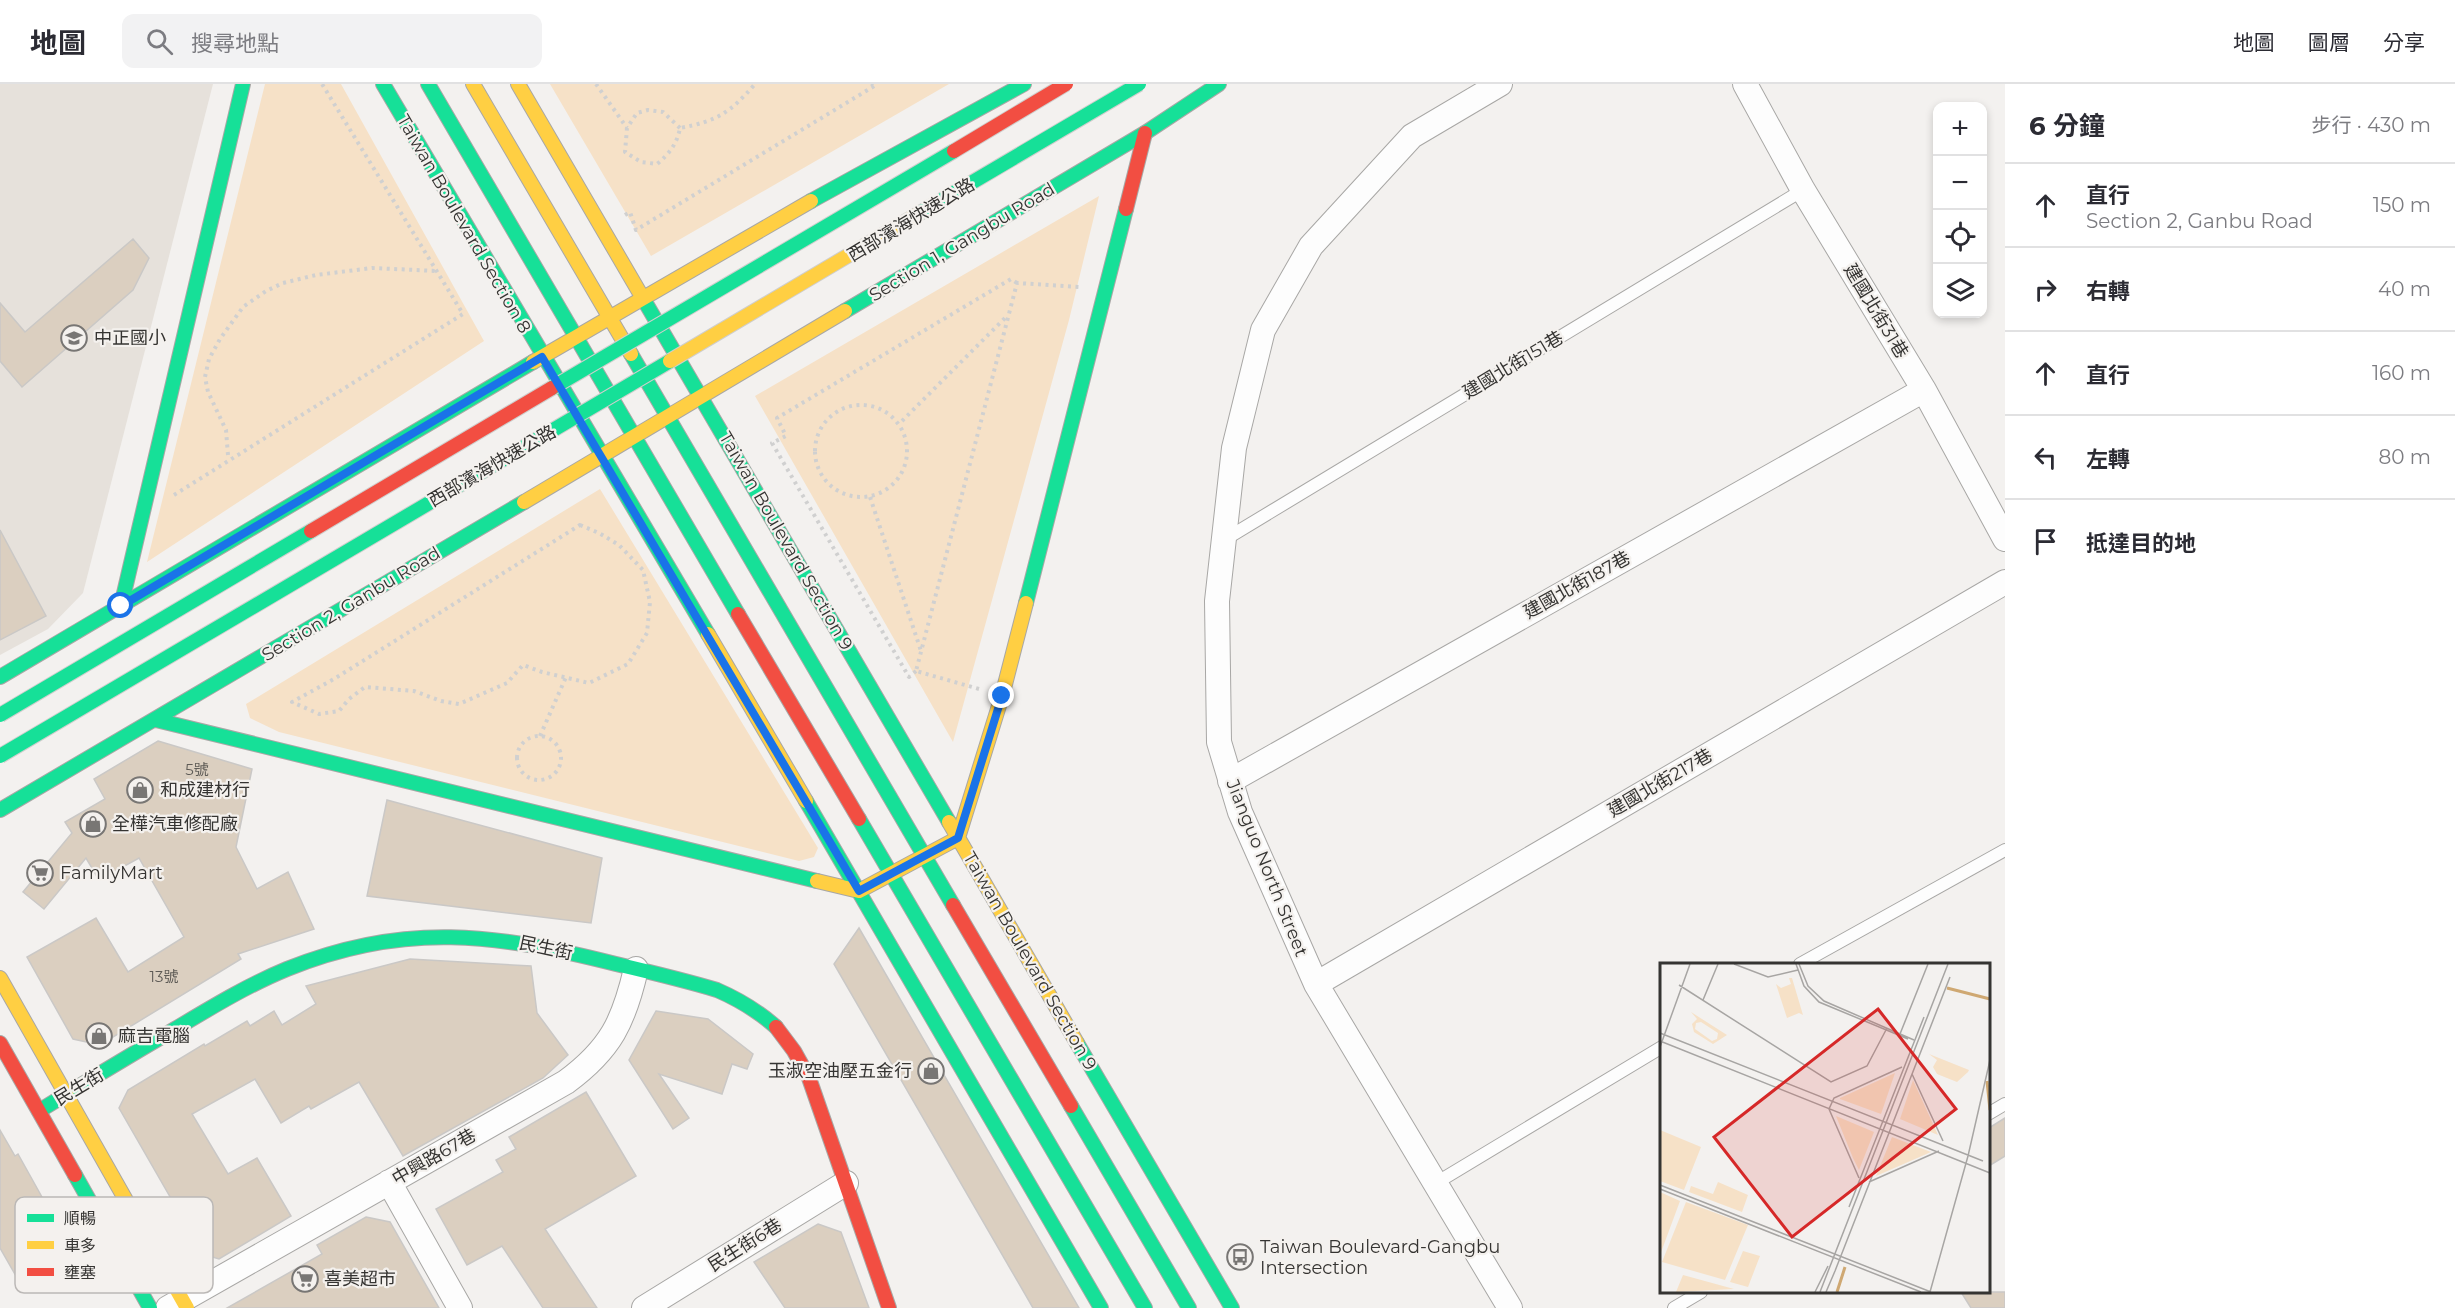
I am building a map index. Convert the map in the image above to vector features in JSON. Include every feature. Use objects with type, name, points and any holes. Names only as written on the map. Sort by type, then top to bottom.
[{"type":"main road","points":[[121,606],[243,84]]},
{"type":"main road","name":"Taiwan Boulevard Section 8","points":[[383,84],[601,456]]},
{"type":"main road","points":[[428,84],[1145,1308]]},
{"type":"main road","points":[[472,84],[668,417]]},
{"type":"main road","points":[[518,84],[702,396]]},
{"type":"main road","points":[[0,677],[643,297],[809,202],[1024,84]]},
{"type":"main road","name":"西部濱海快速公路","points":[[0,715],[1066,84]]},
{"type":"main road","name":"西部濱海快速公路","points":[[0,756],[1139,84]]},
{"type":"main road","name":"Section 1, Gangbu Road","points":[[702,396],[1145,133],[1219,84]]},
{"type":"main road","points":[[156,720],[859,891],[958,838],[1002,696],[1145,133]]},
{"type":"main road","name":"Section 2, Ganbu Road","points":[[0,810],[702,396]]},
{"type":"main road","name":"Taiwan Boulevard Section 9","points":[[702,396],[1232,1308]]},
{"type":"main road","name":"Taiwan Boulevard Section 9","points":[[668,417],[1188,1308]]},
{"type":"main road","points":[[601,456],[859,891],[1101,1308]]},
{"type":"main road","name":"民生街","points":[[39,1111],[261,980],[312,960],[353,948],[414,938],[472,937],[531,943],[714,988],[752,1007],[781,1033],[792,1047],[809,1078],[889,1308]]},
{"type":"main road","points":[[0,978],[121,1197]]},
{"type":"main road","points":[[0,1043],[87,1197]]},
{"type":"main road","points":[[142,1293],[150,1308]]},
{"type":"street","name":"Jianguo North Street","points":[[1500,84],[1412,136],[1311,246],[1263,330],[1234,448],[1217,601],[1219,742],[1240,812],[1316,984],[1510,1308]]},
{"type":"street","name":"建國北街31巷","points":[[1745,84],[1803,189],[1924,390],[2005,539]]},
{"type":"street","name":"建國北街187巷","points":[[1230,781],[1924,390]]},
{"type":"street","name":"建國北街217巷","points":[[1316,984],[2005,582]]},
{"type":"street","name":"中興路67巷","points":[[213,1285],[566,1082],[583,1069],[606,1045],[615,1031],[628,1005],[636,969]]},
{"type":"street","points":[[389,1182],[460,1308]]},
{"type":"street","name":"民生街6巷","points":[[644,1308],[846,1183]]},
{"type":"street","name":"中興路67巷","points":[[179,1305],[199,1293]]},
{"type":"lane","name":"建國北街151巷","points":[[1223,540],[1803,189]]},
{"type":"lane","points":[[1802,963],[2005,850]]},
{"type":"lane","points":[[1436,1183],[1660,1048]]},
{"type":"lane","points":[[1990,1113],[2005,1104]]},
{"type":"lane","points":[[1674,1308],[1699,1293]]},
{"type":"path","points":[[168,499],[463,314],[322,84]]},
{"type":"path","points":[[596,84],[627,128]]},
{"type":"path","points":[[680,128],[708,123],[726,112],[755,84]]},
{"type":"path","points":[[870,84],[876,85]]},
{"type":"path","points":[[636,230],[876,85]]},
{"type":"path","points":[[648,110],[663,112],[680,128],[678,140],[657,164],[641,162],[625,152],[627,128],[638,113],[648,110]]},
{"type":"path","points":[[228,455],[226,430],[208,392],[205,377],[209,359],[243,307],[266,291],[283,283],[316,274],[372,268],[437,271]]},
{"type":"path","points":[[1017,283],[916,671],[909,677],[772,443],[786,436],[777,418],[1011,279],[1017,283],[1106,288]]},
{"type":"path","points":[[903,421],[1009,315]]},
{"type":"path","points":[[862,405],[878,409],[890,416],[900,428],[907,443],[907,459],[902,474],[885,491],[870,497],[854,497],[825,480],[817,465],[815,449],[817,436],[825,422],[847,408],[862,405]]},
{"type":"path","points":[[870,497],[921,651]]},
{"type":"path","points":[[580,525],[619,545],[643,570],[650,602],[647,633],[628,664],[589,683],[566,676],[542,672],[523,664],[507,683],[459,704],[441,701],[414,691],[365,687],[349,699],[339,711],[319,714],[292,702],[334,679],[580,525]]},
{"type":"path","points":[[916,671],[1002,696]]},
{"type":"path","points":[[540,735],[566,676]]},
{"type":"path","points":[[540,735],[557,745],[561,760],[553,775],[538,780],[523,773],[518,767],[517,754],[519,747],[526,739],[540,735]]},
{"type":"shaded area","name":"中正國小","points":[[0,84],[213,84],[83,593],[48,629],[0,655]]},
{"type":"shaded area","points":[[265,84],[341,84],[484,341],[147,562]]},
{"type":"shaded area","points":[[550,84],[949,84],[651,256]]},
{"type":"shaded area","points":[[1099,196],[1069,320],[953,742],[755,396]]},
{"type":"shaded area","points":[[600,489],[818,848],[814,857],[799,861],[279,732],[250,718],[246,704]]},
{"type":"building","points":[[133,239],[149,258],[133,290],[22,387],[0,361],[0,303],[25,332]]},
{"type":"building","points":[[0,530],[46,616],[0,640]]},
{"type":"building","points":[[158,741],[252,769],[236,847],[257,889],[288,872],[314,929],[238,954],[241,959],[100,1045],[73,1039],[27,957],[96,918],[128,972],[184,937],[139,858],[99,880],[86,858],[44,909],[23,892],[72,833],[65,822],[105,799],[94,779]]},
{"type":"building","points":[[387,800],[602,858],[591,923],[367,896]]},
{"type":"building","points":[[859,928],[1079,1308],[1033,1308],[834,964]]},
{"type":"building","points":[[410,959],[531,966],[537,1013],[568,1055],[543,1078],[403,1156],[359,1082],[311,1109],[309,1106],[281,1123],[255,1079],[192,1114],[228,1174],[257,1158],[291,1216],[219,1259],[213,1257],[213,1197],[170,1197],[119,1108],[128,1090],[247,1021],[250,1026],[274,1011],[282,1025],[316,1004],[306,986]]},
{"type":"building","points":[[656,1011],[708,1019],[753,1054],[747,1069],[732,1064],[722,1094],[659,1074],[689,1118],[673,1129],[629,1060]]},
{"type":"building","points":[[586,1092],[636,1176],[545,1229],[597,1308],[543,1308],[502,1246],[467,1265],[436,1209],[503,1172],[496,1160],[516,1149],[509,1137]]},
{"type":"building","points":[[2005,1118],[2005,1156],[1990,1165],[1990,1127]]},
{"type":"building","points":[[0,1130],[15,1156],[18,1154],[42,1197],[15,1197],[15,1274],[0,1248]]},
{"type":"building","points":[[366,1217],[390,1222],[439,1308],[227,1308],[322,1254],[317,1245]]},
{"type":"building","points":[[818,1224],[841,1232],[869,1308],[785,1308],[754,1262]]},
{"type":"building","points":[[2005,1292],[2005,1308],[1971,1308],[1962,1293]]},
{"type":"traffic: fast","points":[[121,606],[243,84]]},
{"type":"traffic: fast","points":[[383,84],[708,634]]},
{"type":"traffic: fast","points":[[428,84],[738,614]]},
{"type":"traffic: fast","points":[[811,201],[1024,84]]},
{"type":"traffic: fast","points":[[920,213],[1139,84]]},
{"type":"traffic: fast","points":[[845,311],[1145,133],[1219,84]]},
{"type":"traffic: fast","points":[[552,388],[954,151]]},
{"type":"traffic: fast","points":[[1026,603],[1126,209]]},
{"type":"traffic: fast","points":[[641,295],[949,822]]},
{"type":"traffic: fast","points":[[631,354],[953,905]]},
{"type":"traffic: fast","points":[[0,756],[670,361]]},
{"type":"traffic: fast","points":[[0,677],[533,362]]},
{"type":"traffic: fast","points":[[0,810],[524,502]]},
{"type":"traffic: fast","points":[[0,715],[311,531]]},
{"type":"traffic: fast","points":[[156,720],[817,881]]},
{"type":"traffic: fast","points":[[806,801],[1101,1308]]},
{"type":"traffic: fast","points":[[859,819],[1145,1308]]},
{"type":"traffic: fast","points":[[39,1111],[216,1005],[273,975],[330,954],[371,944],[412,938],[451,937],[531,945],[654,973],[717,990],[748,1006],[776,1027]]},
{"type":"traffic: fast","points":[[1077,1043],[1232,1308]]},
{"type":"traffic: fast","points":[[1071,1106],[1189,1308]]},
{"type":"traffic: fast","points":[[75,1175],[87,1197]]},
{"type":"traffic: fast","points":[[142,1293],[150,1308]]},
{"type":"traffic: slow","points":[[473,84],[631,354]]},
{"type":"traffic: slow","points":[[518,84],[641,295]]},
{"type":"traffic: slow","points":[[533,362],[811,201]]},
{"type":"traffic: slow","points":[[670,361],[920,213]]},
{"type":"traffic: slow","points":[[524,502],[845,311]]},
{"type":"traffic: slow","points":[[817,881],[859,891],[958,838],[1002,696],[1026,603]]},
{"type":"traffic: slow","points":[[708,634],[806,801]]},
{"type":"traffic: slow","points":[[949,822],[1077,1043]]},
{"type":"traffic: slow","points":[[0,978],[124,1197]]},
{"type":"traffic: slow","points":[[178,1293],[187,1308]]},
{"type":"traffic: jam","points":[[954,151],[1066,84]]},
{"type":"traffic: jam","points":[[1126,209],[1145,133]]},
{"type":"traffic: jam","points":[[311,531],[552,388]]},
{"type":"traffic: jam","points":[[738,614],[859,819]]},
{"type":"traffic: jam","points":[[953,905],[1071,1106]]},
{"type":"traffic: jam","points":[[776,1027],[794,1051],[809,1078],[889,1308]]},
{"type":"traffic: jam","points":[[0,1043],[75,1175]]},
{"type":"place","name":"中正國小","points":[[74,338]]},
{"type":"place","name":"和成建材行","points":[[140,790]]},
{"type":"place","name":"全樺汽車修配廠","points":[[93,824]]},
{"type":"place","name":"FamilyMart","points":[[40,873]]},
{"type":"place","name":"麻吉電腦","points":[[99,1036]]},
{"type":"place","name":"玉淑空油壓五金行","points":[[931,1071]]},
{"type":"place","name":"Taiwan Boulevard-Gangbu Intersection","points":[[1240,1257]]},
{"type":"place","name":"喜美超市","points":[[305,1279]]},
{"type":"route","points":[[121,606],[542,357],[859,891],[958,838],[1002,696]]}]
